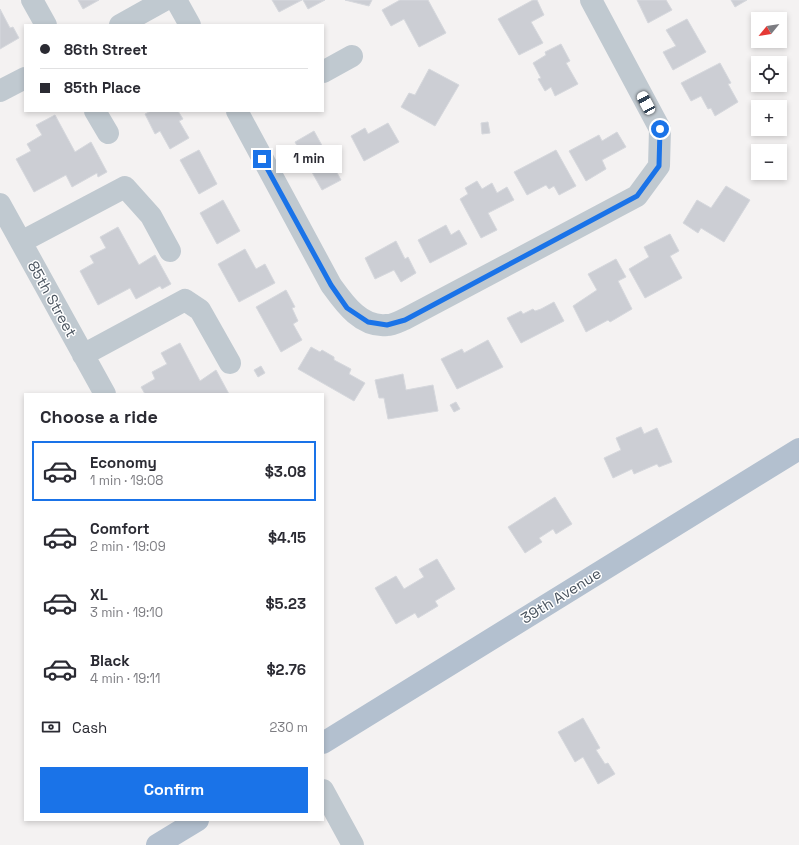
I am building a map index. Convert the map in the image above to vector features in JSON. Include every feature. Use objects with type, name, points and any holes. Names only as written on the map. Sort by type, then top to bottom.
[{"type":"main road","name":"39th Avenue","points":[[324,742],[799,449]]},
{"type":"main road","points":[[158,845],[196,821]]},
{"type":"street","points":[[32,0],[45,24]]},
{"type":"street","points":[[122,24],[165,0]]},
{"type":"street","points":[[176,0],[189,24]]},
{"type":"street","points":[[242,113],[331,285],[347,308],[368,322],[387,325],[405,320],[637,196],[659,166],[660,129],[591,0]]},
{"type":"street","points":[[324,71],[352,56]]},
{"type":"street","points":[[0,91],[24,79]]},
{"type":"street","points":[[96,112],[108,133]]},
{"type":"street","points":[[21,242],[125,187],[151,216],[170,251]]},
{"type":"street","name":"85th Street","points":[[0,204],[104,393]]},
{"type":"street","points":[[83,355],[184,300],[200,310],[230,363]]},
{"type":"street","points":[[324,792],[353,845]]},
{"type":"building","points":[[78,0],[99,0],[83,9]]},
{"type":"building","points":[[272,0],[302,0],[279,12]]},
{"type":"building","points":[[303,0],[325,0],[308,9]]},
{"type":"building","points":[[345,0],[372,0],[369,6]]},
{"type":"building","points":[[400,0],[428,0],[446,33],[419,47],[404,19],[391,26],[382,10]]},
{"type":"building","points":[[533,0],[537,0],[544,15],[531,22],[543,43],[519,55],[498,19]]},
{"type":"building","points":[[637,0],[666,0],[672,10],[648,23]]},
{"type":"building","points":[[731,0],[747,0],[735,7]]},
{"type":"building","points":[[0,9],[10,28],[13,27],[19,38],[0,49]]},
{"type":"building","points":[[687,19],[706,52],[673,70],[663,52],[676,46],[666,30]]},
{"type":"building","points":[[561,44],[570,61],[566,63],[578,84],[555,96],[551,87],[545,91],[538,79],[541,78],[533,63],[546,55],[545,52]]},
{"type":"building","points":[[720,63],[731,83],[728,84],[738,102],[715,116],[711,108],[708,109],[701,96],[691,101],[681,83]]},
{"type":"building","points":[[429,69],[459,85],[435,126],[401,107],[409,93],[415,95]]},
{"type":"building","points":[[149,112],[179,112],[183,119],[179,121],[189,138],[170,149],[160,131],[155,134],[145,114]]},
{"type":"building","points":[[55,115],[75,152],[91,142],[107,172],[98,177],[97,173],[72,187],[66,175],[34,192],[16,159],[31,151],[27,144],[42,135],[36,125]]},
{"type":"building","points":[[488,122],[490,133],[482,134],[481,123]]},
{"type":"building","points":[[388,123],[399,142],[364,161],[351,136],[365,128],[368,134]]},
{"type":"building","points":[[314,131],[341,180],[322,190],[295,142]]},
{"type":"building","points":[[617,132],[626,147],[602,160],[606,169],[586,181],[569,151],[599,135],[602,141]]},
{"type":"building","points":[[199,150],[217,184],[199,194],[180,160]]},
{"type":"building","points":[[556,150],[576,186],[559,195],[554,186],[549,189],[546,185],[527,195],[514,172]]},
{"type":"building","points":[[477,181],[482,189],[492,183],[497,193],[507,187],[514,200],[488,213],[497,230],[481,238],[460,199],[468,194],[465,188]]},
{"type":"building","points":[[726,186],[750,200],[724,242],[701,228],[698,233],[683,223],[697,200],[711,208]]},
{"type":"building","points":[[223,200],[240,231],[217,244],[200,213]]},
{"type":"building","points":[[446,225],[451,235],[459,230],[467,244],[430,263],[418,240]]},
{"type":"building","points":[[118,227],[139,265],[155,255],[171,284],[162,289],[160,286],[136,299],[130,288],[98,305],[80,271],[94,263],[90,256],[106,248],[100,237]]},
{"type":"building","points":[[670,234],[679,251],[670,256],[682,278],[645,298],[629,269],[649,257],[644,247]]},
{"type":"building","points":[[396,241],[405,259],[408,257],[416,273],[401,282],[394,270],[375,279],[365,258]]},
{"type":"building","points":[[245,249],[256,269],[265,264],[275,283],[239,302],[218,264]]},
{"type":"building","points":[[616,259],[626,277],[618,281],[632,309],[610,322],[608,320],[586,332],[573,306],[597,290],[588,274]]},
{"type":"building","points":[[286,290],[295,307],[292,308],[298,321],[293,324],[302,340],[281,352],[256,307]]},
{"type":"building","points":[[554,302],[564,321],[521,343],[507,318],[521,311],[523,314],[533,309],[535,311],[541,309]]},
{"type":"building","points":[[488,340],[503,367],[457,389],[441,359],[462,349],[464,353]]},
{"type":"building","points":[[180,343],[200,381],[216,370],[228,393],[144,393],[141,387],[155,379],[152,372],[167,364],[161,353]]},
{"type":"building","points":[[311,347],[320,352],[322,350],[334,357],[334,360],[351,369],[349,374],[365,383],[354,401],[298,369]]},
{"type":"building","points":[[261,366],[265,373],[258,377],[254,370]]},
{"type":"building","points":[[403,374],[406,390],[433,385],[438,411],[388,419],[384,398],[379,398],[375,380]]},
{"type":"building","points":[[456,402],[460,409],[454,412],[450,405]]},
{"type":"building","points":[[641,427],[644,434],[657,428],[672,462],[659,467],[657,464],[634,474],[632,469],[613,478],[604,458],[621,450],[616,438]]},
{"type":"building","points":[[555,497],[572,524],[556,534],[553,529],[539,538],[542,542],[525,553],[508,527]]},
{"type":"building","points":[[437,559],[455,589],[435,601],[438,606],[418,618],[415,613],[396,624],[375,588],[396,576],[404,589],[424,577],[419,569]]},
{"type":"building","points":[[583,718],[600,748],[596,750],[605,764],[608,763],[615,774],[598,784],[583,757],[575,762],[558,732]]},
{"type":"route","points":[[262,159],[331,285],[347,308],[368,322],[387,325],[405,320],[637,196],[659,166],[660,129]]}]
